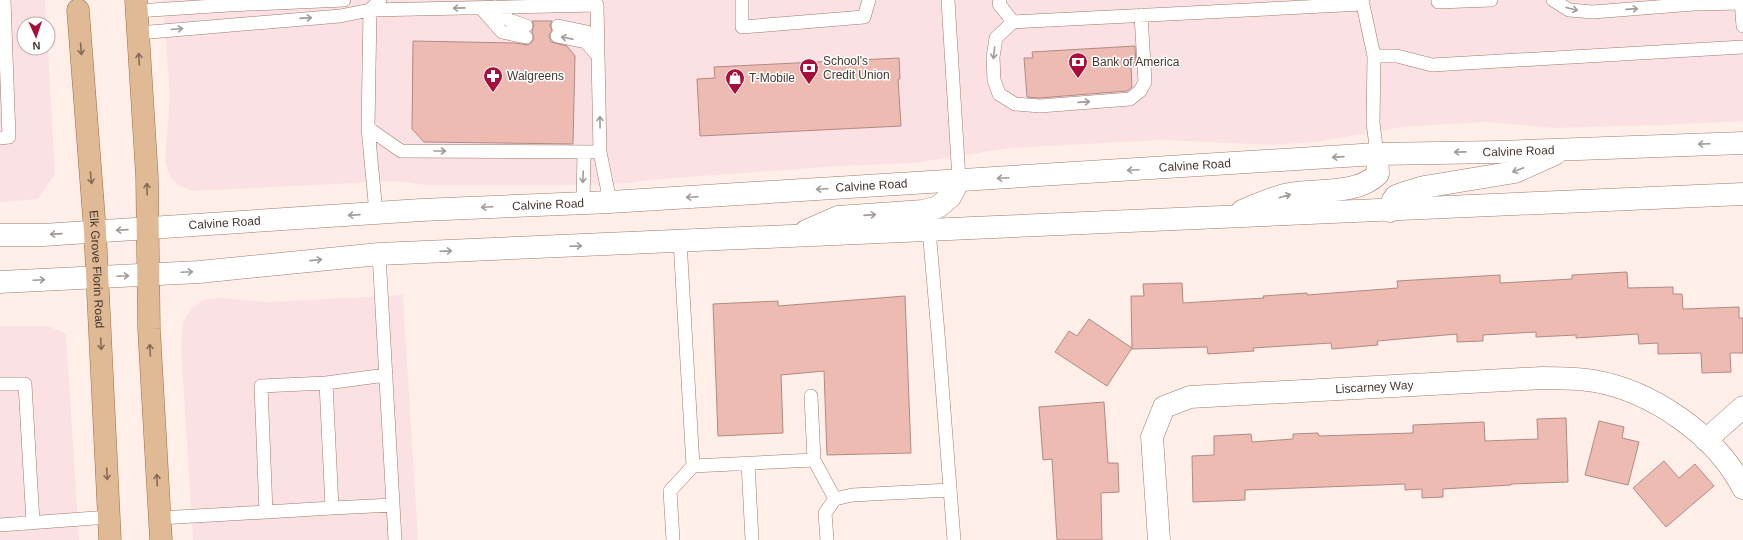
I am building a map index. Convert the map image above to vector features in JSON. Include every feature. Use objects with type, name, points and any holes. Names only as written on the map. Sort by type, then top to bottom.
[{"type":"main road","name":"Elk Grove Florin Road","points":[[78,5],[98,277],[110,540]]},
{"type":"main road","points":[[136,6],[148,228],[149,329],[161,540]]},
{"type":"main road","name":"Calvine Road","points":[[0,236],[43,235],[376,213],[610,202],[1377,154],[1743,143]]},
{"type":"main road","points":[[1390,211],[1393,200],[1400,195],[1424,187],[1515,172],[1567,149]]},
{"type":"main road","points":[[1222,218],[1288,194],[1358,186],[1371,181],[1378,174],[1377,154]]},
{"type":"main road","points":[[794,236],[838,217],[922,211],[938,207],[950,197],[959,180]]},
{"type":"main road","points":[[0,282],[199,272],[379,254],[1390,211],[1743,194]]},
{"type":"main road","name":"Liscarney Way","points":[[1159,540],[1152,437],[1164,406],[1190,397],[1542,378],[1569,378],[1595,381],[1621,388],[1658,404],[1680,417],[1719,453],[1743,488]]},
{"type":"main road","points":[[1706,440],[1743,408]]},
{"type":"lane","points":[[0,138],[9,137],[3,31],[4,0]]},
{"type":"lane","points":[[136,6],[229,2],[344,0]]},
{"type":"lane","points":[[351,0],[370,10]]},
{"type":"lane","points":[[376,213],[368,128],[369,62],[370,10],[380,0]]},
{"type":"lane","points":[[742,0],[742,27],[864,17],[869,0]]},
{"type":"lane","points":[[948,0],[959,180]]},
{"type":"lane","points":[[1000,0],[999,4],[1013,22]]},
{"type":"lane","points":[[1438,0],[1438,2],[1491,0]]},
{"type":"lane","points":[[1553,0],[1569,10],[1593,12],[1694,2],[1742,1],[1743,26]]},
{"type":"lane","points":[[1141,15],[1145,82],[1140,91],[1130,99],[1040,106],[1015,104],[999,94],[994,80],[993,58],[996,38],[1013,22],[1362,2],[1374,56],[1373,123],[1377,154]]},
{"type":"lane","points":[[138,33],[340,16],[370,10],[598,5],[600,152],[610,202]]},
{"type":"lane","points":[[481,8],[502,32],[526,31],[509,20],[496,7]]},
{"type":"lane","points":[[598,40],[587,32],[557,31],[586,42],[598,56]]},
{"type":"lane","points":[[1374,56],[1397,56],[1432,65],[1743,47]]},
{"type":"lane","points":[[368,128],[401,151],[600,152]]},
{"type":"lane","points":[[583,203],[584,152]]},
{"type":"lane","points":[[929,230],[954,540]]},
{"type":"lane","points":[[680,241],[693,466]]},
{"type":"lane","points":[[379,254],[395,540]]},
{"type":"lane","points":[[266,512],[261,386],[326,383],[386,375]]},
{"type":"lane","points":[[326,383],[332,508]]},
{"type":"lane","points":[[0,384],[25,384],[33,523]]},
{"type":"lane","points":[[811,396],[814,460],[835,499]]},
{"type":"lane","points":[[673,540],[670,491],[693,466],[814,460]]},
{"type":"lane","points":[[748,463],[752,540]]},
{"type":"lane","points":[[827,540],[825,513],[835,499],[852,495],[950,490]]},
{"type":"lane","points":[[160,518],[393,505]]},
{"type":"lane","points":[[0,524],[109,517]]},
{"type":"shaded area","points":[[0,0],[45,0],[46,16],[16,16],[16,56],[48,56],[55,174],[38,199],[0,202]]},
{"type":"shaded area","points":[[163,0],[1743,0],[1743,121],[1553,128],[1485,122],[1401,127],[1317,142],[1272,145],[1162,140],[1009,148],[914,163],[838,166],[591,185],[426,185],[395,181],[193,191],[178,185],[170,177],[165,161],[170,96]]},
{"type":"shaded area","points":[[403,295],[418,540],[193,540],[181,345],[183,322],[192,308],[203,300],[217,298],[268,302]]},
{"type":"shaded area","points":[[0,326],[48,326],[66,334],[79,540],[0,540]]},
{"type":"building","name":"Walgreens","points":[[532,21],[552,21],[550,25],[552,30],[549,35],[551,42],[567,46],[575,56],[573,144],[424,142],[412,129],[413,41],[514,43],[528,45],[534,38],[532,31],[534,25]]},
{"type":"building","name":"Bank of America","points":[[1135,46],[1136,66],[1131,66],[1132,87],[1127,91],[1039,98],[1027,97],[1024,58],[1033,58],[1032,52]]},
{"type":"building","points":[[899,58],[900,79],[898,79],[901,126],[700,136],[697,79],[715,78],[714,67]]},
{"type":"building","points":[[1627,272],[1628,288],[1673,287],[1673,294],[1682,294],[1683,309],[1739,307],[1739,318],[1743,318],[1743,353],[1730,353],[1731,372],[1702,373],[1701,353],[1658,354],[1658,343],[1639,344],[1638,334],[1576,338],[1576,335],[1536,337],[1536,332],[1483,335],[1483,341],[1457,342],[1457,334],[1377,341],[1378,345],[1332,349],[1331,343],[1253,348],[1254,351],[1208,354],[1207,347],[1132,349],[1131,296],[1144,296],[1143,284],[1182,283],[1183,303],[1264,298],[1263,296],[1307,293],[1307,295],[1398,288],[1397,281],[1500,275],[1500,283],[1572,279],[1572,275]]},
{"type":"building","points":[[905,296],[911,453],[827,455],[824,371],[781,375],[783,433],[718,436],[713,304],[778,301],[778,306]]},
{"type":"building","points":[[1089,319],[1132,348],[1107,386],[1055,352],[1069,331],[1077,336]]},
{"type":"building","points":[[1104,402],[1108,463],[1118,463],[1119,492],[1101,493],[1102,540],[1057,540],[1052,459],[1043,460],[1039,407]]},
{"type":"building","points":[[1566,418],[1568,482],[1443,489],[1443,497],[1422,498],[1422,489],[1405,490],[1405,484],[1245,490],[1245,500],[1193,502],[1192,456],[1214,455],[1214,436],[1251,434],[1252,442],[1293,439],[1293,434],[1318,433],[1319,436],[1413,433],[1413,425],[1484,422],[1485,441],[1538,439],[1537,419]]},
{"type":"building","points":[[1599,421],[1624,427],[1622,438],[1639,442],[1628,485],[1585,475]]},
{"type":"building","points":[[1664,461],[1679,478],[1695,464],[1714,486],[1666,527],[1633,488]]},
{"type":"place","name":"Bank of America","points":[[1078,79]]},
{"type":"place","name":"School's Credit Union","points":[[809,85]]},
{"type":"place","name":"Walgreens","points":[[493,93]]},
{"type":"place","name":"T-Mobile","points":[[735,95]]}]
